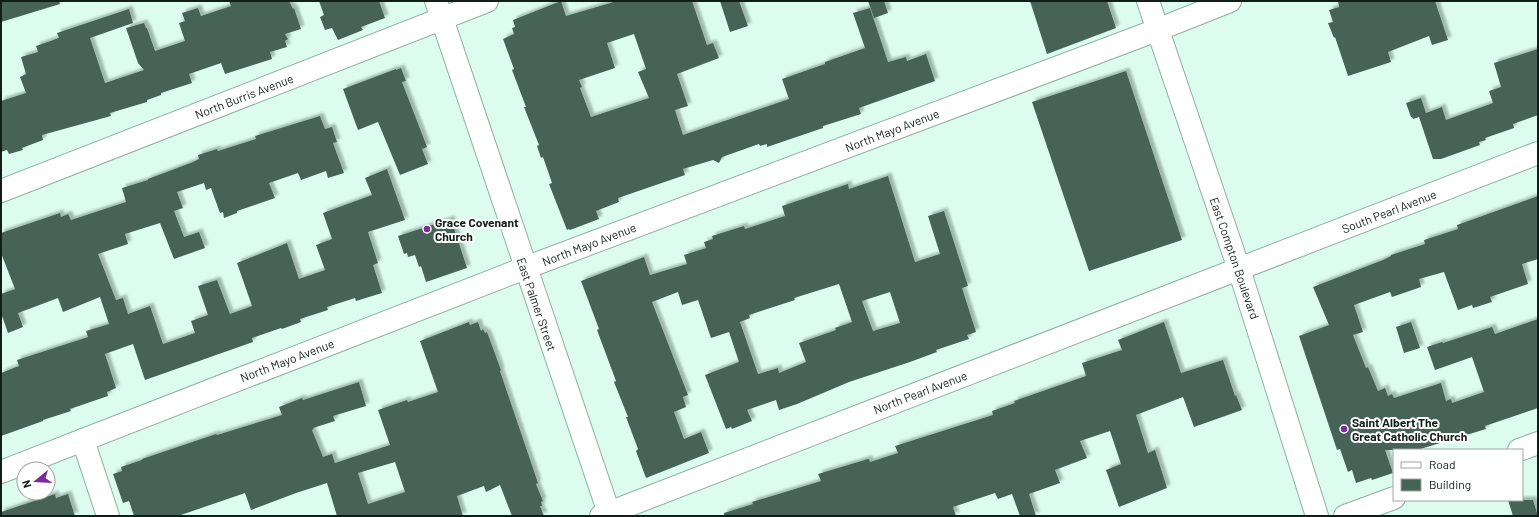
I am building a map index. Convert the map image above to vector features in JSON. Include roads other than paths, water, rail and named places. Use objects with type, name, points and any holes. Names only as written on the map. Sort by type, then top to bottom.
[{"type":"street","name":"North Burris Avenue","points":[[1,191],[438,10],[487,1]]},
{"type":"street","name":"East Compton Boulevard","points":[[1148,1],[1239,269],[1317,516]]},
{"type":"street","name":"North Mayo Avenue","points":[[1,472],[525,268],[1157,30],[1230,1]]},
{"type":"street","name":"East Palmer Street","points":[[438,10],[606,515]]},
{"type":"street","name":"South Pearl Avenue","points":[[1239,269],[1538,153]]},
{"type":"street","name":"North Pearl Avenue","points":[[606,515],[1239,269]]},
{"type":"street","points":[[83,440],[108,516]]},
{"type":"street","points":[[1522,449],[1538,443]]},
{"type":"street","points":[[1345,516],[1393,498]]},
{"type":"place","name":"Grace Covenant Church","points":[[427,229]]},
{"type":"place","name":"Saint Albert The Great Catholic Church","points":[[1344,429]]}]
